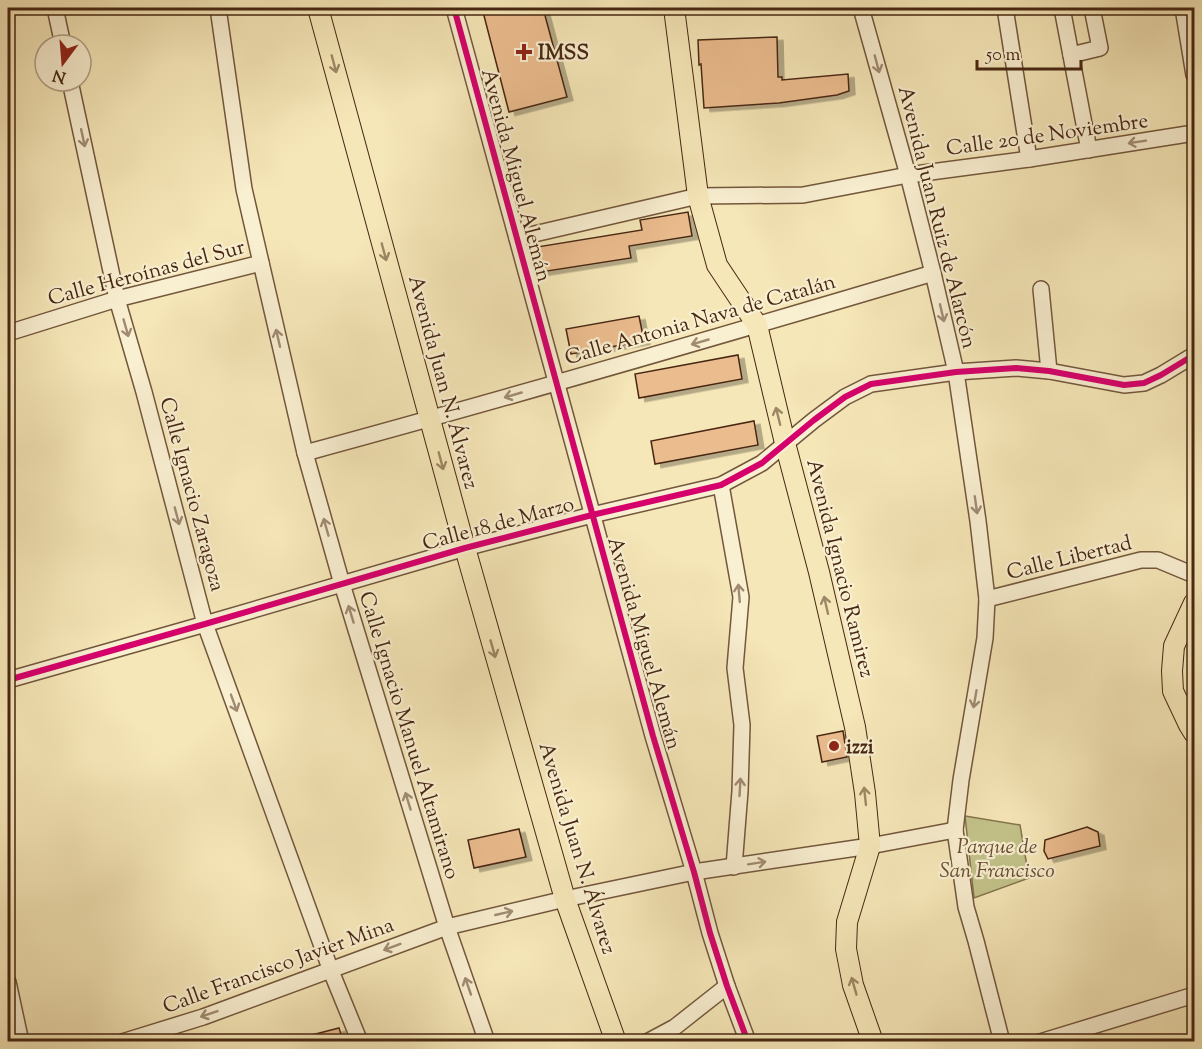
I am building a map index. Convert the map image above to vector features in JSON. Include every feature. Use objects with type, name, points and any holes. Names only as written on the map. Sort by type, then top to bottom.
[{"type":"main road","name":"Avenida Juan N. Álvarez","points":[[318,8],[429,419],[564,899],[616,1041]]},
{"type":"main road","name":"Avenida Ignacio Ramirez","points":[[674,8],[698,196],[717,265],[757,326],[819,572],[855,727],[870,846],[847,922],[846,949],[853,986],[873,1041]]},
{"type":"main road","points":[[1194,603],[1174,646],[1172,671],[1173,691],[1194,733]]},
{"type":"street","points":[[55,8],[60,33]]},
{"type":"street","name":"Calle Ignacio Manuel Altamirano","points":[[218,8],[244,189],[305,453],[342,584],[447,927],[487,1041]]},
{"type":"street","name":"Avenida Miguel Alemán","points":[[454,8],[653,736],[710,933],[748,1041]]},
{"type":"street","name":"Avenida Juan Ruiz de Alarcón","points":[[861,8],[908,175],[956,372],[978,521],[987,599],[985,638],[955,830],[966,907],[1002,1041]]},
{"type":"street","points":[[1005,8],[1029,159]]},
{"type":"street","points":[[1062,8],[1089,150]]},
{"type":"street","points":[[1071,55],[1100,48],[1092,8]]},
{"type":"street","points":[[1183,8],[1194,75]]},
{"type":"street","name":"Calle Ignacio Zaragoza","points":[[73,93],[117,299],[205,624],[331,970],[360,1041]]},
{"type":"street","name":"Calle 20 de Noviembre","points":[[517,238],[698,196],[803,195],[908,175],[1194,133]]},
{"type":"street","name":"Calle Heroínas del Sur","points":[[8,333],[117,299],[261,263]]},
{"type":"street","name":"Calle Antonia Nava de Catalán","points":[[305,453],[757,326],[933,273]]},
{"type":"street","points":[[1041,289],[1049,371]]},
{"type":"street","name":"Calle 18 de Marzo","points":[[8,680],[465,548],[721,485],[762,463],[845,397],[871,384],[956,372],[1016,368],[1049,371],[1124,385],[1144,383],[1194,355]]},
{"type":"street","points":[[721,485],[741,597],[735,668],[742,725],[734,867]]},
{"type":"street","name":"Calle Libertad","points":[[987,599],[1141,560],[1158,560],[1194,575]]},
{"type":"street","name":"Calle Francisco Javier Mina","points":[[122,1041],[203,1017],[447,927],[564,899],[694,872],[870,846],[955,830]]},
{"type":"street","points":[[8,982],[21,1041]]},
{"type":"street","points":[[647,1041],[675,1027],[727,986]]},
{"type":"street","points":[[1040,1041],[1194,995]]},
{"type":"green space","name":"Parque de San Francisco","points":[[965,816],[1020,825],[1029,878],[974,898]]},
{"type":"building","name":"IMSS","points":[[482,8],[543,8],[567,97],[509,112]]},
{"type":"building","points":[[777,37],[778,77],[782,77],[782,80],[848,74],[849,91],[837,95],[779,103],[704,108],[698,40]]},
{"type":"building","points":[[688,212],[692,236],[629,246],[631,258],[541,272],[537,247],[642,230],[640,220]]},
{"type":"building","points":[[639,316],[644,341],[571,354],[566,329]]},
{"type":"building","points":[[738,355],[742,379],[639,398],[635,374]]},
{"type":"building","points":[[754,421],[758,445],[655,464],[651,441]]},
{"type":"building","name":"izzi","points":[[843,731],[847,757],[822,762],[817,736]]},
{"type":"building","points":[[1087,827],[1098,832],[1100,846],[1048,859],[1044,851],[1045,840]]},
{"type":"building","points":[[519,829],[526,857],[474,868],[468,840]]},
{"type":"building","points":[[339,1028],[343,1041],[301,1041],[300,1038]]},
{"type":"cycle path","points":[[454,8],[653,736],[710,933],[748,1042]]},
{"type":"cycle path","points":[[8,680],[465,548],[721,485],[762,463],[845,397],[871,384],[956,372],[1016,368],[1049,371],[1124,385],[1144,383],[1194,355]]},
{"type":"place","name":"IMSS","points":[[524,52]]},
{"type":"place","name":"izzi","points":[[834,746]]}]
